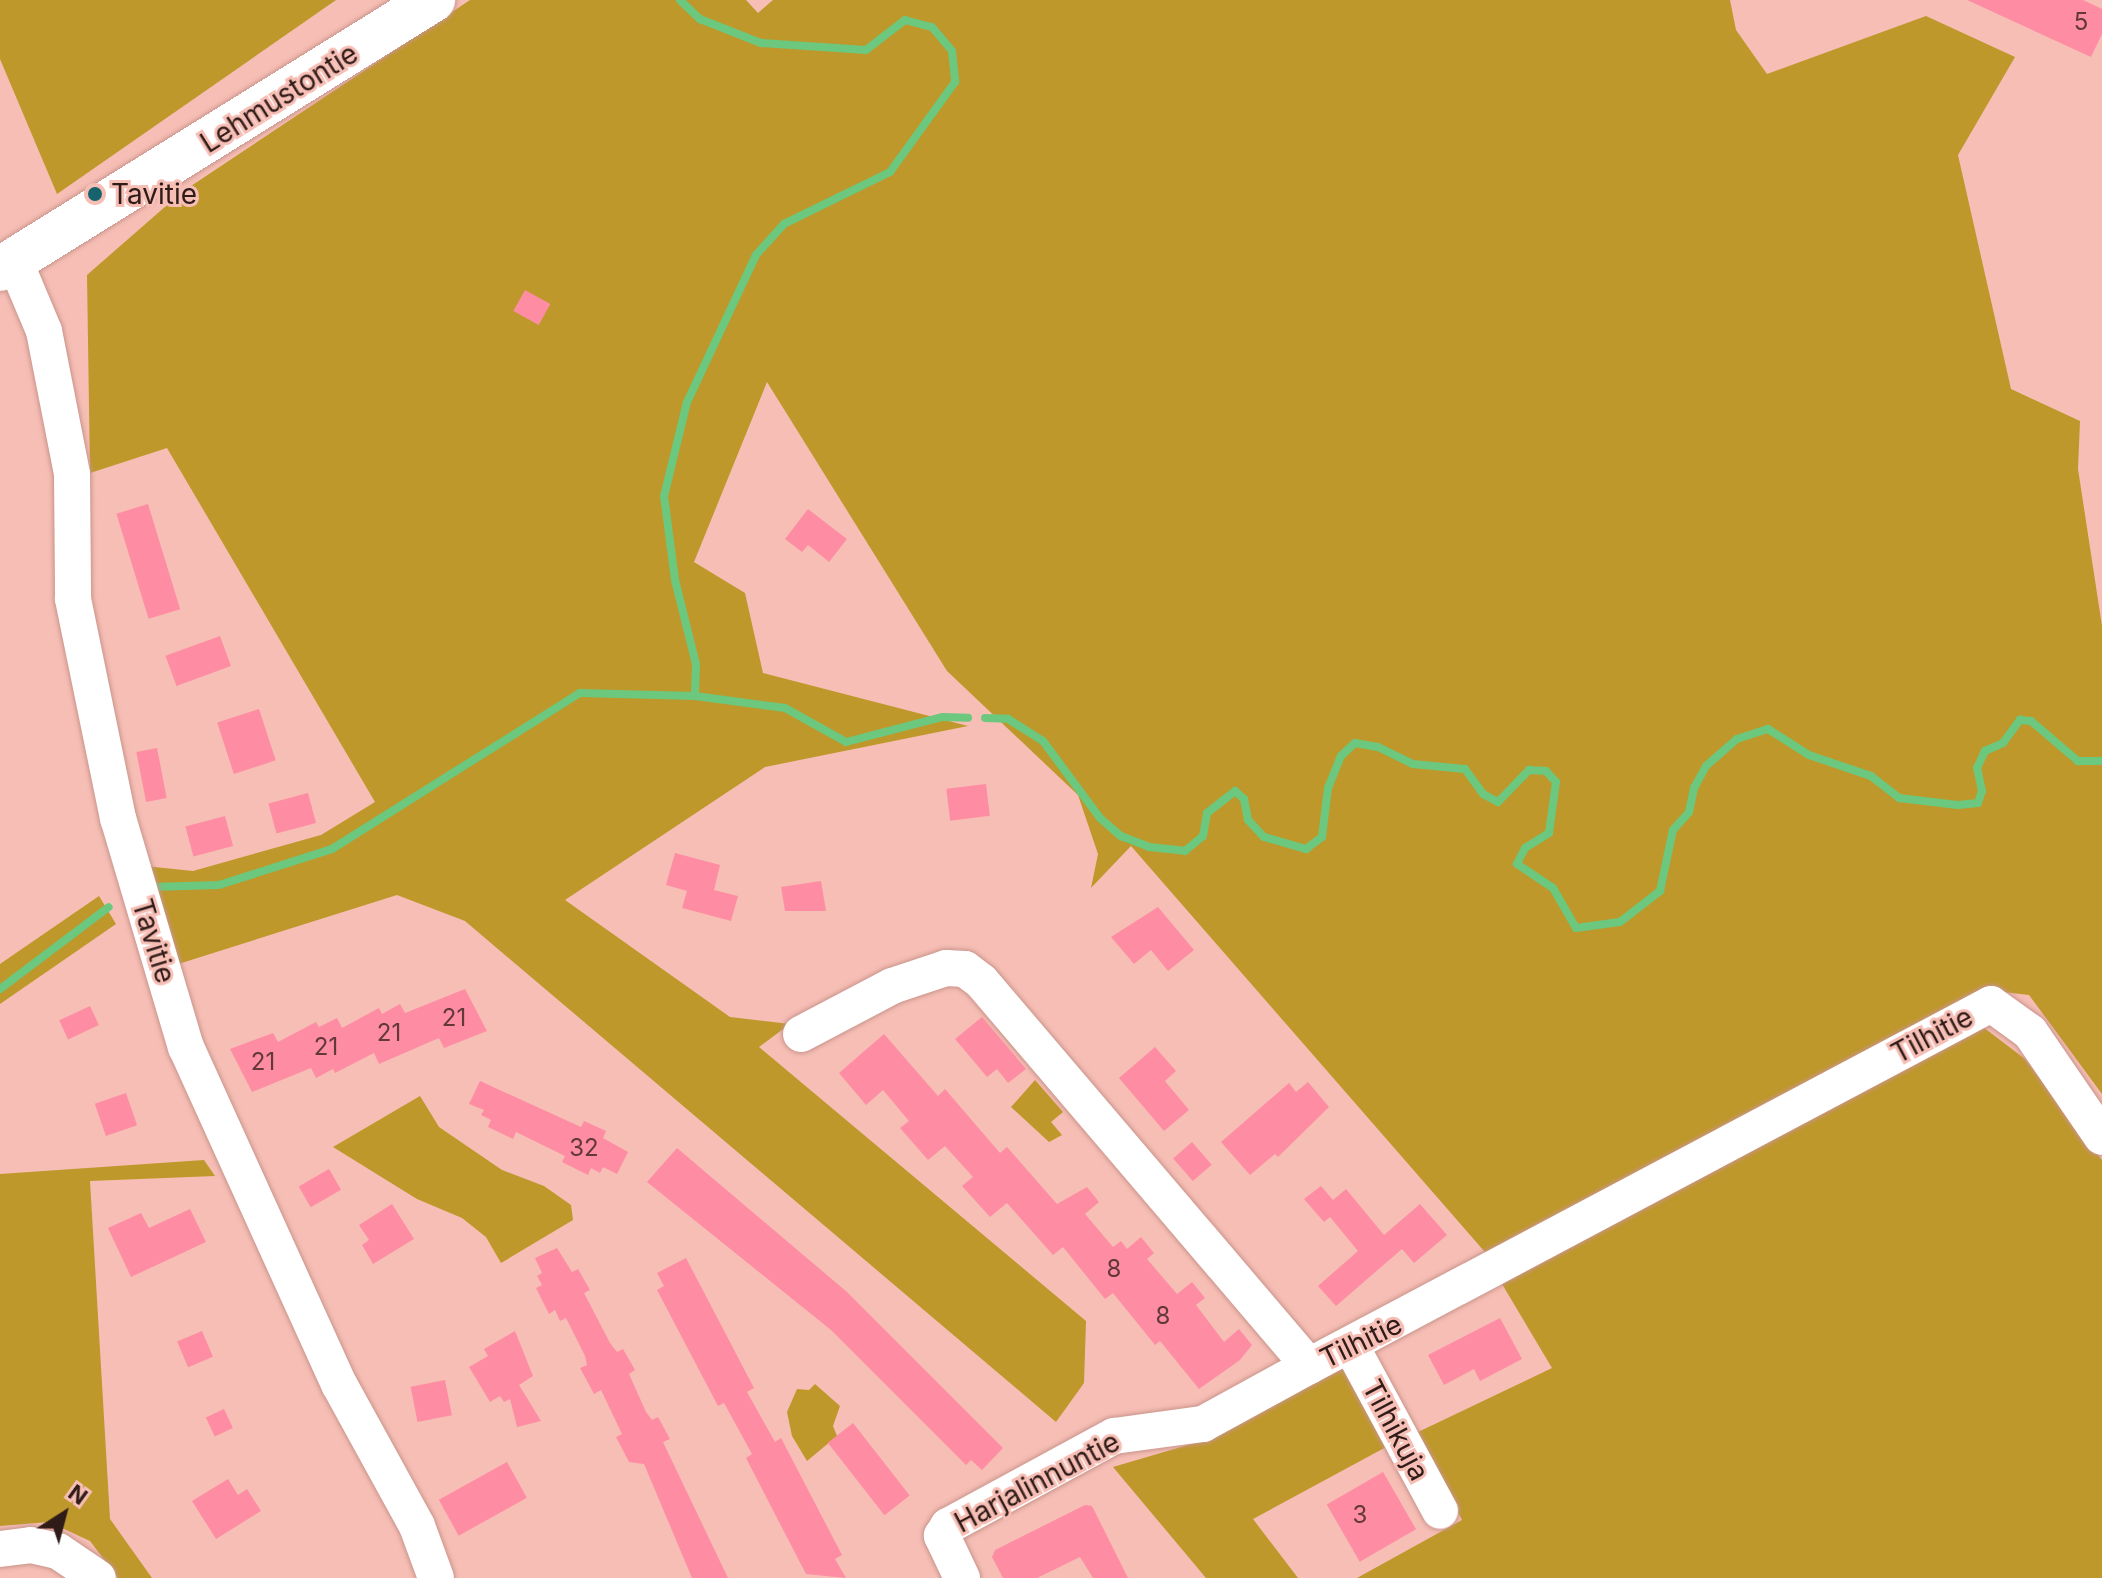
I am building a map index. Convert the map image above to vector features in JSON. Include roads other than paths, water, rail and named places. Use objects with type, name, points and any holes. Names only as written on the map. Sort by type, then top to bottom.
[{"type":"main road","name":"Lehmustontie","points":[[8,265],[433,0]]},
{"type":"street","name":"Tavitie","points":[[8,265],[44,331],[72,474],[73,599],[118,818],[186,1047],[339,1384],[417,1526],[436,1578]]},
{"type":"street","name":"Tilhitie","points":[[801,1034],[892,986],[946,968],[965,969],[989,990],[1309,1366],[1352,1348],[1991,1004],[2030,1032],[2102,1137]]},
{"type":"street","name":"Tilhikuja","points":[[1352,1348],[1440,1511]]},
{"type":"street","name":"Harjalinnuntie","points":[[962,1578],[942,1536],[948,1526],[1114,1436],[1203,1424],[1309,1366]]},
{"type":"street","points":[[0,1549],[31,1545],[58,1551],[98,1578]]},
{"type":"waterway","points":[[680,0],[700,19],[761,43],[866,50],[905,20],[932,27],[952,51],[955,82],[890,172],[784,224],[756,255],[687,402],[664,496],[675,580],[696,664],[695,696]]},
{"type":"waterway","points":[[151,887],[219,885],[332,849],[580,693],[695,696],[785,708],[846,742],[943,717],[968,718]]},
{"type":"waterway","points":[[985,718],[1008,719],[1043,741],[1100,818],[1121,836],[1149,847],[1185,851],[1203,836],[1207,813],[1235,791],[1244,799],[1248,820],[1264,837],[1306,849],[1322,837],[1328,788],[1341,756],[1355,743],[1378,747],[1413,764],[1465,769],[1483,794],[1498,802],[1529,770],[1546,771],[1556,782],[1549,833],[1525,848],[1517,864],[1553,888],[1576,928],[1620,922],[1660,891],[1673,830],[1689,812],[1694,788],[1706,766],[1737,739],[1768,729],[1809,755],[1871,776],[1899,798],[1958,805],[1978,803],[1982,791],[1977,768],[1985,751],[2003,743],[2020,720],[2031,721],[2078,761],[2102,761]]},
{"type":"waterway","points":[[0,989],[109,907]]},
{"type":"place","name":"Tavitie","points":[[95,194]]}]
